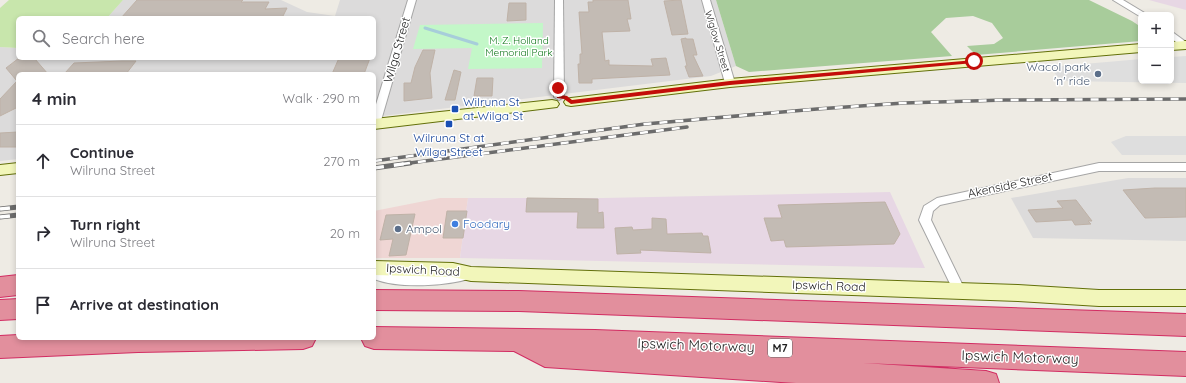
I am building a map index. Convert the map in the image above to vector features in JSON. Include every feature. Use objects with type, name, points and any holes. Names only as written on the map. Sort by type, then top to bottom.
[{"type":"highway","points":[[0,287],[16,286]]},
{"type":"highway","points":[[376,300],[519,301],[1186,325]]},
{"type":"highway","points":[[0,310],[16,309]]},
{"type":"highway","name":"Ipswich Motorway","points":[[376,338],[595,341],[1186,364]]},
{"type":"highway","points":[[517,339],[545,355],[986,383]]},
{"type":"highway","points":[[0,347],[193,340]]},
{"type":"main road","points":[[1174,46],[1186,45]]},
{"type":"main road","points":[[376,124],[560,101],[730,83],[1138,48]]},
{"type":"main road","points":[[0,170],[16,168]]},
{"type":"main road","name":"Ipswich Road","points":[[376,268],[453,270],[471,274],[1018,293],[1107,298],[1186,298]]},
{"type":"street","name":"Wilga Street","points":[[376,121],[412,0]]},
{"type":"street","points":[[559,0],[560,101]]},
{"type":"street","name":"Wiglow Street","points":[[706,0],[730,83]]},
{"type":"street","points":[[1118,0],[1139,12]]},
{"type":"street","points":[[1174,36],[1186,45]]},
{"type":"street","name":"Akenside Street","points":[[960,292],[925,220],[928,209],[937,202],[1099,167],[1186,167]]},
{"type":"street","name":"Ipswich Road","points":[[376,274],[395,279],[420,280],[451,278],[471,274]]},
{"type":"shaded area","points":[[123,0],[281,0],[307,12],[335,16],[109,16]]},
{"type":"shaded area","points":[[340,0],[716,0],[736,66],[711,76],[376,117],[376,72],[16,72],[16,159],[0,161],[0,47],[16,48],[16,60],[376,60],[376,16],[335,16]]},
{"type":"shaded area","points":[[1149,0],[1186,0],[1186,10]]},
{"type":"shaded area","name":"Wacol park 'n' ride","points":[[1186,56],[1186,83],[1174,83],[1174,57]]},
{"type":"shaded area","name":"Wacol park 'n' ride","points":[[1138,59],[1138,82],[1061,81],[1050,67]]},
{"type":"shaded area","points":[[1126,136],[1186,136],[1186,155],[1122,155],[1111,142]]},
{"type":"shaded area","points":[[1128,178],[1186,178],[1186,241],[1033,238],[1011,198]]},
{"type":"shaded area","points":[[890,192],[925,268],[460,258],[468,198],[603,198]]},
{"type":"shaded area","points":[[440,198],[468,198],[460,258],[376,258],[376,211]]},
{"type":"green space","points":[[9,0],[123,0],[109,16],[16,16],[16,48],[0,47],[0,8]]},
{"type":"green space","points":[[716,0],[1089,0],[1138,25],[1138,41],[976,55],[967,46],[994,44],[1003,38],[992,23],[973,16],[946,18],[931,32],[952,56],[749,72],[736,66]]},
{"type":"green space","name":"M. Z. Holland Memorial Park","points":[[543,23],[542,68],[468,69],[472,48],[413,49],[420,25]]},
{"type":"building","points":[[137,0],[243,0],[241,2],[269,2],[265,9],[287,8],[283,16],[123,16]]},
{"type":"building","points":[[593,0],[628,0],[631,19],[627,19],[630,31],[602,32],[605,61],[609,60],[609,65],[653,66],[651,59],[666,58],[670,75],[592,79],[592,83],[579,83],[578,64],[580,64],[580,54],[582,54],[579,12],[589,12],[588,2],[593,2]]},
{"type":"building","points":[[681,0],[688,34],[672,35],[664,1]]},
{"type":"building","points":[[509,3],[526,3],[526,20],[507,21]]},
{"type":"building","points":[[681,39],[693,39],[697,55],[693,55],[703,76],[689,77],[685,66],[687,66]]},
{"type":"building","points":[[423,50],[435,50],[430,73],[432,98],[404,101],[404,83],[411,83],[415,67]]},
{"type":"building","points":[[16,60],[36,60],[46,72],[16,72],[16,80],[6,68]]},
{"type":"building","points":[[338,60],[369,60],[365,72],[333,72]]},
{"type":"building","points":[[136,61],[128,72],[66,72],[74,63]]},
{"type":"building","points":[[454,70],[461,72],[455,100],[445,100]]},
{"type":"building","points":[[477,78],[493,78],[492,96],[474,96]]},
{"type":"building","points":[[16,82],[16,108],[0,116],[0,99]]},
{"type":"building","points":[[16,132],[16,147],[0,147],[0,133]]},
{"type":"building","points":[[1186,188],[1186,217],[1145,218],[1123,190]]},
{"type":"building","points":[[527,198],[598,199],[598,213],[603,212],[604,228],[577,228],[578,212],[526,212]]},
{"type":"building","points":[[1076,200],[1092,221],[1088,221],[1091,224],[1075,225],[1072,220],[1036,222],[1028,210],[1063,208],[1057,201]]},
{"type":"building","points":[[885,202],[900,234],[894,244],[786,247],[784,240],[771,241],[764,218],[782,218],[778,205]]},
{"type":"building","name":"Foodary","points":[[447,211],[467,211],[463,238],[443,238]]},
{"type":"building","points":[[415,214],[406,255],[389,256],[393,239],[380,240],[386,215]]},
{"type":"building","points":[[652,218],[666,219],[667,234],[702,233],[703,236],[708,236],[711,253],[640,250],[641,253],[617,254],[615,228],[632,227],[633,230],[652,229]]},
{"type":"waterway","points":[[425,28],[477,44]]},
{"type":"railway","points":[[376,161],[645,124],[817,109],[904,103],[1005,100],[1186,99]]},
{"type":"railway","points":[[402,164],[687,127]]},
{"type":"railway","points":[[376,168],[410,163]]},
{"type":"railway","points":[[0,209],[16,207]]},
{"type":"railway","points":[[0,217],[16,215]]},
{"type":"place","name":"Wacol park 'n' ride","points":[[1098,74]]},
{"type":"place","name":"Wilruna St at Wilga St","points":[[455,109]]},
{"type":"place","name":"Wilruna St at Wilga Street","points":[[449,124]]},
{"type":"place","name":"Foodary","points":[[455,224]]},
{"type":"place","name":"Ampol","points":[[398,229]]},
{"type":"route","points":[[558,88],[559,97],[565,97],[571,102],[730,83],[974,61]]}]
